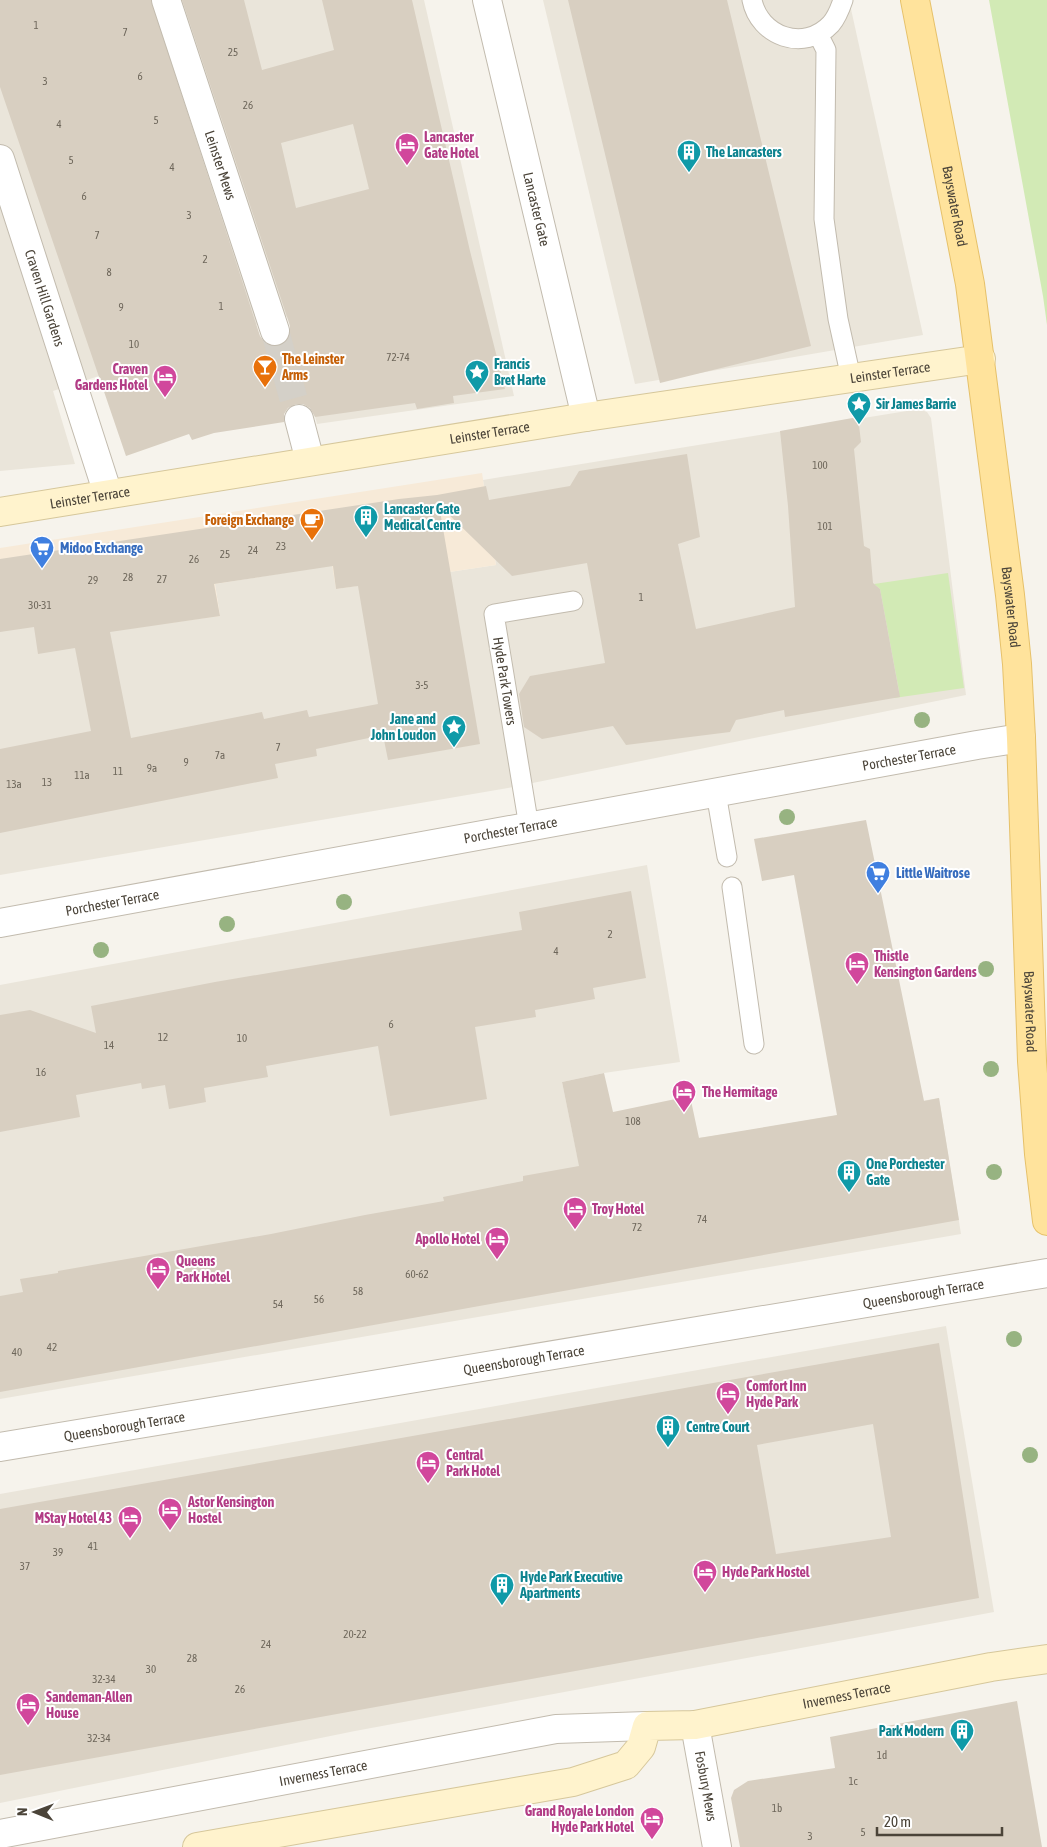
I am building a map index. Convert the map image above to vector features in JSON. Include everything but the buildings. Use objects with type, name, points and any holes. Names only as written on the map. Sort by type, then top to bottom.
[{"type":"main road","name":"Bayswater Road","points":[[915,0],[964,248],[981,359],[1011,605],[1017,664],[1021,738],[1032,1061],[1039,1154],[1047,1221]]},
{"type":"main road","name":"Leinster Terrace","points":[[0,512],[586,417],[981,359]]},
{"type":"main road","name":"Inverness Terrace","points":[[646,1726],[695,1725],[990,1667],[1047,1659]]},
{"type":"main road","points":[[197,1847],[573,1782],[626,1765],[641,1747],[646,1726]]},
{"type":"street","name":"Leinster Mews","points":[[166,0],[275,331]]},
{"type":"street","name":"Lancaster Gate","points":[[487,0],[586,417]]},
{"type":"street","name":"Craven Hill Gardens","points":[[0,159],[108,494]]},
{"type":"street","points":[[299,419],[310,461]]},
{"type":"street","name":"Porchester Terrace","points":[[0,922],[1021,738]]},
{"type":"street","name":"Queensborough Terrace","points":[[0,1447],[1047,1273]]},
{"type":"street","name":"Fosbury Mews","points":[[695,1725],[717,1847]]},
{"type":"street","name":"Inverness Terrace","points":[[0,1834],[556,1729],[646,1726]]},
{"type":"lane","points":[[752,0],[761,22],[773,32],[787,38],[803,38],[818,34],[830,25],[839,13],[843,0]]},
{"type":"lane","points":[[818,34],[826,50],[825,232],[838,319],[850,378]]},
{"type":"lane","name":"Hyde Park Towers","points":[[529,827],[494,614],[573,601]]},
{"type":"lane","points":[[716,793],[727,857]]},
{"type":"lane","points":[[732,887],[754,1044]]},
{"type":"shaded area","points":[[0,0],[424,0],[514,396],[317,424],[289,316],[255,325],[53,391],[75,464],[0,471]]},
{"type":"shaded area","points":[[543,0],[849,0],[923,335],[635,384]]},
{"type":"shaded area","points":[[919,409],[927,412],[931,418],[966,695],[508,788],[0,875],[0,631],[123,611],[220,616],[215,584],[333,565],[336,589],[496,565],[483,480]]},
{"type":"shaded area","points":[[482,473],[496,565],[336,589],[332,565],[215,584],[220,616],[126,629],[123,611],[0,631],[0,548]]},
{"type":"shaded area","points":[[647,865],[680,1062],[604,1073],[562,1082],[577,1155],[733,1133],[939,1098],[961,1234],[0,1399],[0,985]]},
{"type":"shaded area","points":[[946,1326],[994,1612],[355,1731],[0,1803],[0,1494]]},
{"type":"green space","points":[[989,0],[1047,0],[1047,325],[1043,296]]},
{"type":"green space","points":[[948,573],[964,688],[894,698],[899,691],[880,589],[874,584]]},
{"type":"tunnel","points":[[275,331],[299,419]]},
{"type":"place","name":"Lancaster Gate Hotel","points":[[407,166]]},
{"type":"place","name":"The Lancasters","points":[[689,173]]},
{"type":"place","name":"The Leinster Arms","points":[[265,388]]},
{"type":"place","name":"Francis Bret Harte","points":[[477,393]]},
{"type":"place","name":"Craven Gardens Hotel","points":[[165,398]]},
{"type":"place","name":"Sir James Barrie","points":[[859,425]]},
{"type":"place","name":"Lancaster Gate Medical Centre","points":[[366,538]]},
{"type":"place","name":"Foreign Exchange","points":[[312,541]]},
{"type":"place","name":"Midoo Exchange","points":[[42,569]]},
{"type":"place","name":"Jane and John Loudon","points":[[454,748]]},
{"type":"place","name":"Little Waitrose","points":[[878,894]]},
{"type":"place","name":"Thistle Kensington Gardens","points":[[857,985]]},
{"type":"place","name":"The Hermitage","points":[[684,1113]]},
{"type":"place","name":"One Porchester Gate","points":[[849,1193]]},
{"type":"place","name":"Troy Hotel","points":[[575,1230]]},
{"type":"place","name":"Apollo Hotel","points":[[497,1260]]},
{"type":"place","name":"Queens Park Hotel","points":[[158,1290]]},
{"type":"place","name":"Comfort Inn Hyde Park","points":[[728,1415]]},
{"type":"place","name":"Centre Court","points":[[668,1448]]},
{"type":"place","name":"Central Park Hotel","points":[[428,1484]]},
{"type":"place","name":"Astor Kensington Hostel","points":[[170,1531]]},
{"type":"place","name":"MStay Hotel 43","points":[[130,1539]]},
{"type":"place","name":"Hyde Park Hostel","points":[[705,1593]]},
{"type":"place","name":"Hyde Park Executive Apartments","points":[[502,1606]]},
{"type":"place","name":"Sandeman-Allen House","points":[[28,1726]]},
{"type":"place","name":"Park Modern","points":[[962,1752]]},
{"type":"place","name":"Grand Royale London Hyde Park Hotel","points":[[652,1840]]}]
